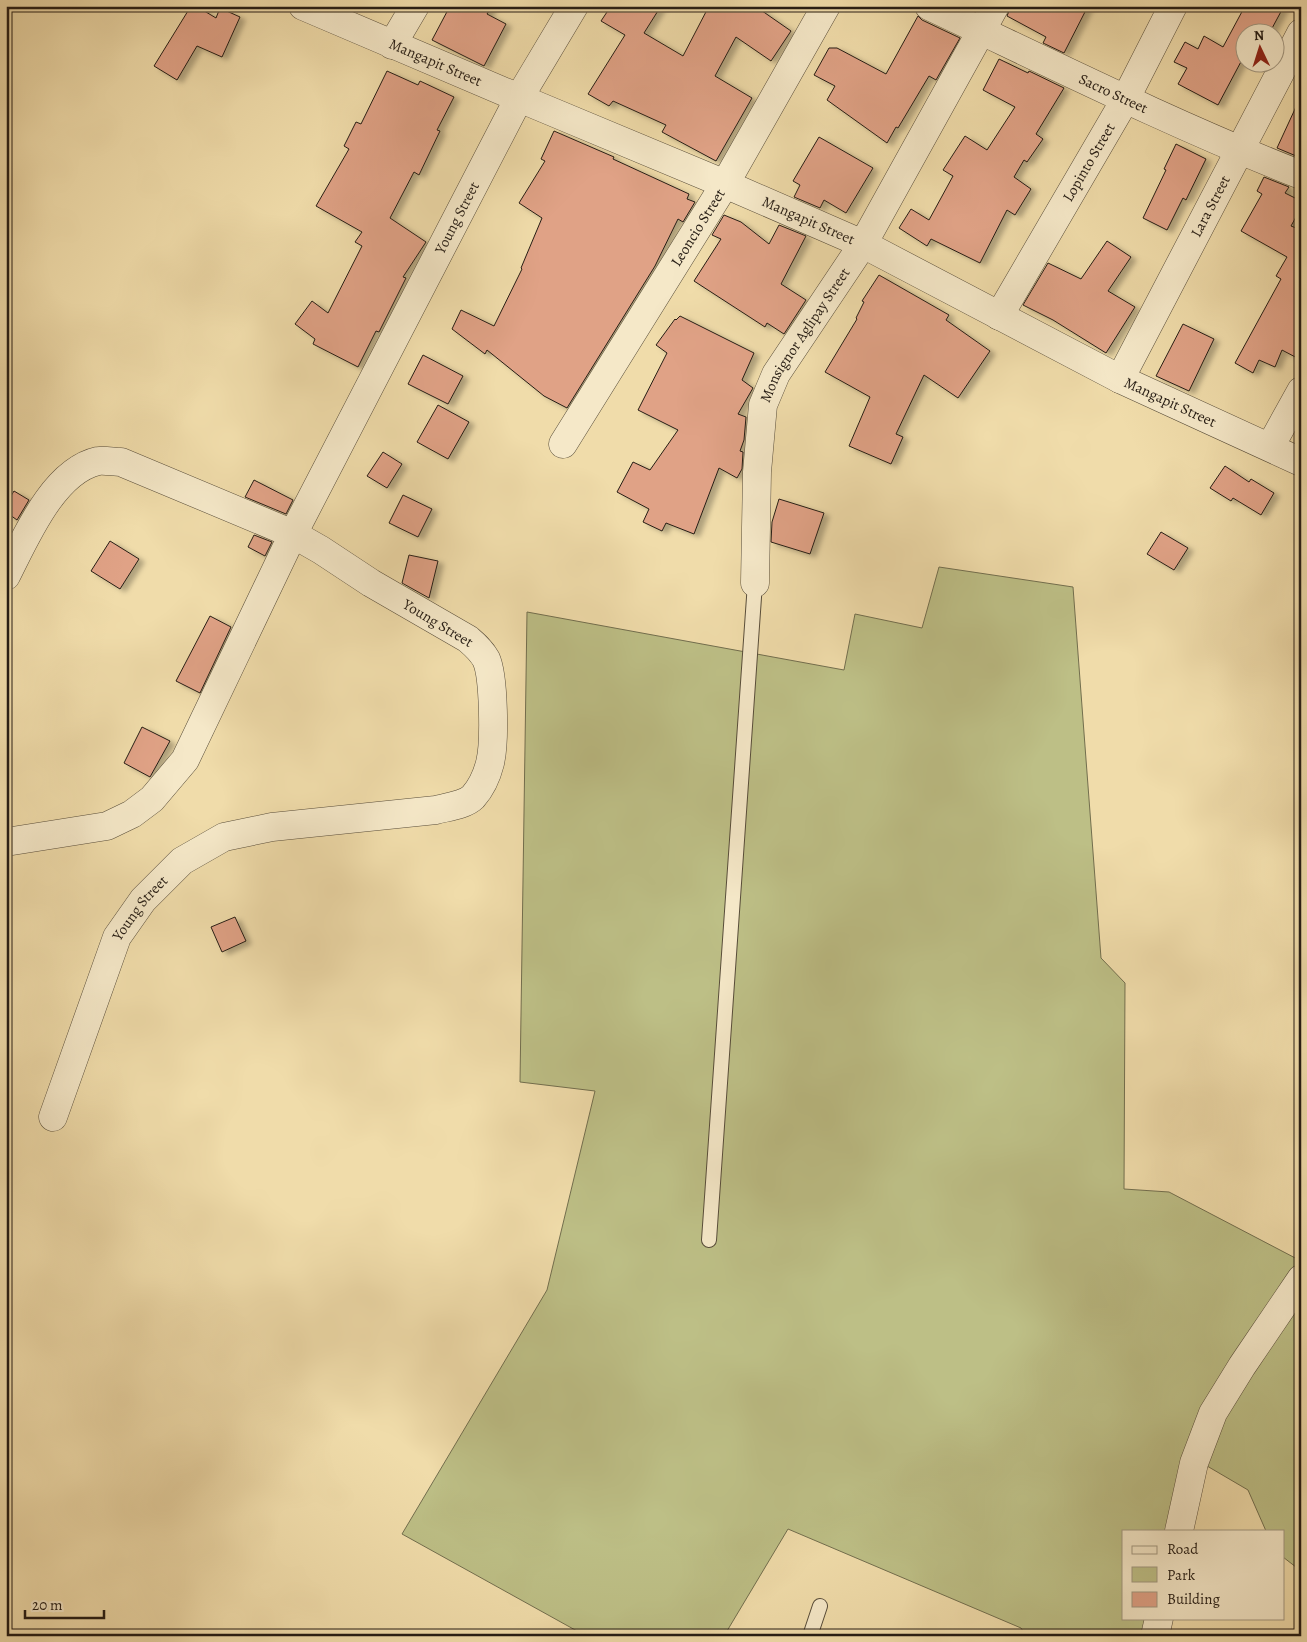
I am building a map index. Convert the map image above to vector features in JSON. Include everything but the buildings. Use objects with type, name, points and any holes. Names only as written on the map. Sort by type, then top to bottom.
[{"type":"street","name":"Mangapit Street","points":[[303,6],[725,184],[862,244],[1120,379],[1301,462]]},
{"type":"street","points":[[392,45],[415,6]]},
{"type":"street","name":"Young Street","points":[[53,1117],[117,937],[143,900],[182,861],[224,837],[272,827],[436,810],[454,806],[472,798],[485,778],[490,762],[493,738],[490,679],[487,660],[479,649],[468,638],[370,583],[322,550],[293,534],[519,98],[574,6]]},
{"type":"street","name":"Leoncio Street","points":[[563,444],[725,184],[826,6]]},
{"type":"street","name":"Sacro Street","points":[[929,6],[1125,100],[1239,151],[1301,175]]},
{"type":"street","name":"Monsignor Aglipay Street","points":[[755,583],[757,472],[764,405],[776,374],[862,244],[995,6]]},
{"type":"street","name":"Lopinto Street","points":[[998,316],[1125,100],[1173,6]]},
{"type":"street","name":"Lara Street","points":[[1120,379],[1301,33]]},
{"type":"street","points":[[1270,447],[1301,391]]},
{"type":"street","points":[[6,576],[34,520],[51,496],[72,472],[100,460],[121,462],[293,534],[185,760],[152,799],[132,814],[107,826],[6,842]]},
{"type":"street","points":[[1179,1530],[1194,1463],[1213,1413],[1242,1366],[1301,1279]]},
{"type":"street","points":[[1156,1636],[1159,1620]]},
{"type":"lane","points":[[709,1240],[755,583]]},
{"type":"lane","points":[[810,1636],[820,1606]]},
{"type":"green space","points":[[939,567],[1073,587],[1101,958],[1125,983],[1124,1189],[1169,1192],[1301,1261],[1301,1571],[1284,1558],[1284,1530],[1266,1530],[1248,1490],[1190,1456],[1173,1530],[1122,1530],[1122,1620],[1154,1620],[1150,1636],[1026,1636],[1021,1628],[788,1529],[724,1636],[586,1636],[402,1534],[547,1290],[595,1091],[520,1082],[527,612],[844,670],[855,614],[922,628]]}]
